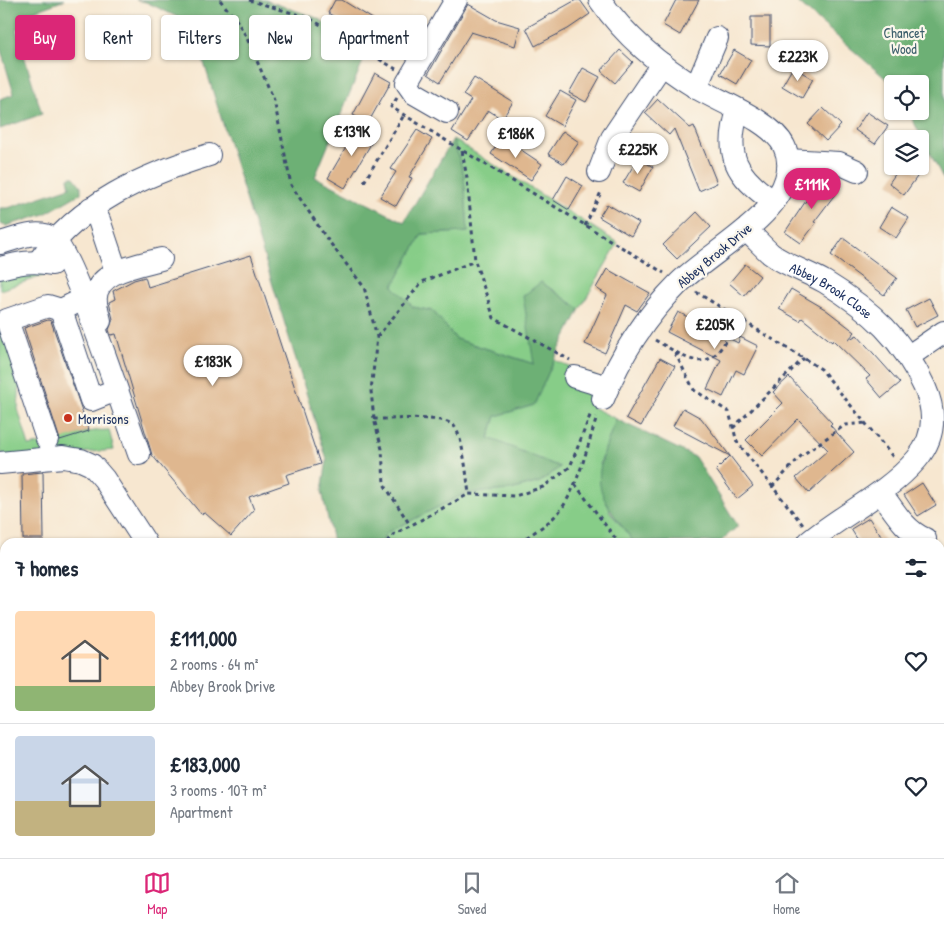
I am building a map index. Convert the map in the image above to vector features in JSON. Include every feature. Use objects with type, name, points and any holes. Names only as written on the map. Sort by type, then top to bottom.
[{"type":"street","points":[[448,112],[414,94],[408,80],[456,0]]},
{"type":"street","points":[[600,0],[631,38],[662,64],[696,88],[738,110],[775,135],[784,146],[788,160],[839,163],[857,171]]},
{"type":"street","points":[[696,88],[717,38]]},
{"type":"street","points":[[598,172],[612,138],[662,64]]},
{"type":"street","points":[[738,110],[731,132],[734,154],[741,175],[754,188],[773,201]]},
{"type":"street","points":[[39,261],[54,239],[91,208],[145,178],[208,155]]},
{"type":"street","name":"Abbey Brook Drive","points":[[605,393],[640,331],[680,282],[746,230],[773,201],[786,181],[788,160]]},
{"type":"street","points":[[91,208],[99,220],[116,271]]},
{"type":"street","name":"Abbey Brook Close","points":[[746,230],[772,254],[824,281],[859,305],[888,329],[909,356],[927,393],[932,410],[932,429],[927,444],[905,472],[881,493],[814,538]]},
{"type":"street","points":[[0,243],[36,235],[54,239],[62,248],[81,294],[139,454]]},
{"type":"street","points":[[106,361],[107,346],[95,301],[100,286],[110,274],[116,271],[162,259]]},
{"type":"street","points":[[0,268],[21,262],[39,261],[57,265],[64,270],[81,294]]},
{"type":"street","points":[[61,310],[81,294]]},
{"type":"street","points":[[48,439],[7,320],[48,306],[61,310]]},
{"type":"street","points":[[61,310],[91,400],[116,390]]},
{"type":"street","points":[[909,356],[944,332]]},
{"type":"street","points":[[574,369],[605,393]]},
{"type":"street","points":[[0,463],[63,457],[81,460],[92,465],[104,479],[142,538]]},
{"type":"street","points":[[881,493],[908,528],[923,538]]},
{"type":"path","points":[[220,0],[246,36],[274,100],[291,185],[327,239],[364,288],[377,337],[372,391],[374,420],[382,449],[384,484],[410,525]]},
{"type":"path","points":[[249,0],[309,18],[408,80],[391,107],[585,226],[740,317],[821,369],[867,422],[905,472]]},
{"type":"path","points":[[364,182],[404,116]]},
{"type":"path","points":[[462,151],[467,178],[475,261],[494,318],[574,369]]},
{"type":"path","points":[[585,226],[608,177],[598,172]]},
{"type":"path","points":[[377,337],[422,282],[475,261]]},
{"type":"path","points":[[640,331],[688,360],[710,360],[717,354],[740,317]]},
{"type":"path","points":[[674,351],[694,390],[729,412],[737,442],[810,538]]},
{"type":"path","points":[[733,428],[804,358]]},
{"type":"path","points":[[526,538],[549,522],[561,508],[575,484],[605,393]]},
{"type":"path","points":[[390,538],[410,525],[469,494],[515,496],[544,486],[570,467],[593,408],[605,393]]},
{"type":"path","points":[[374,420],[445,420],[455,427],[463,451],[469,494]]},
{"type":"path","points":[[772,487],[801,456],[845,425],[867,422]]},
{"type":"path","points":[[575,484],[615,538]]},
{"type":"green space","points":[[0,0],[65,0],[26,15],[15,15],[15,60],[25,60],[42,114],[0,129],[0,99],[14,94],[0,47]]},
{"type":"green space","points":[[136,0],[265,0],[308,15],[249,15],[249,60],[311,60],[311,16],[321,20],[321,60],[363,60],[315,177],[404,222],[453,139],[464,175],[468,232],[422,234],[393,286],[413,307],[433,311],[456,339],[534,364],[523,296],[541,282],[580,309],[534,405],[496,416],[489,438],[560,467],[540,482],[510,490],[466,493],[386,533],[384,538],[332,538],[322,491],[327,460],[203,60],[239,60],[239,15],[173,15],[146,2]]},
{"type":"green space","name":"Chancet Wood","points":[[795,0],[944,0],[944,180],[929,151],[929,130],[918,130],[913,120],[929,120],[929,75],[884,75],[884,77]]},
{"type":"green space","points":[[453,139],[618,243],[580,309],[541,282],[535,364],[456,339],[433,311],[413,307],[393,286],[422,234],[468,232],[464,175]]},
{"type":"green space","points":[[74,177],[81,186],[81,193],[45,214],[6,226],[0,224],[0,208],[8,208],[70,187],[68,178]]},
{"type":"green space","points":[[40,272],[46,275],[0,290],[0,278],[15,274]]},
{"type":"green space","points":[[0,319],[20,381],[18,409],[29,446],[99,430],[109,430],[114,450],[5,460],[0,449]]},
{"type":"green space","points":[[554,360],[601,379],[592,407],[616,419],[600,463],[610,512],[631,538],[384,538],[386,533],[466,493],[510,490],[540,482],[560,467],[489,439],[496,416],[534,405]]},
{"type":"green space","points":[[616,419],[695,457],[738,526],[724,538],[631,538],[610,509],[603,496],[600,484],[600,472],[608,440]]},
{"type":"building","points":[[335,0],[342,0],[366,15],[331,15],[328,13]]},
{"type":"building","points":[[576,0],[580,0],[590,14],[568,29],[535,46],[526,28]]},
{"type":"building","points":[[676,0],[699,0],[680,35],[663,25]]},
{"type":"building","points":[[468,4],[496,20],[520,27],[515,46],[471,32],[440,82],[428,74]]},
{"type":"building","points":[[751,17],[770,17],[770,46],[751,45]]},
{"type":"building","points":[[620,50],[633,62],[615,83],[601,71]]},
{"type":"building","points":[[734,50],[751,60],[737,84],[720,74]]},
{"type":"building","points":[[793,67],[813,79],[802,98],[782,86]]},
{"type":"building","points":[[583,68],[600,77],[586,102],[569,93]]},
{"type":"building","points":[[375,73],[391,82],[368,123],[353,115]]},
{"type":"building","points":[[474,78],[513,102],[502,119],[488,110],[468,141],[452,131],[471,100],[463,95]]},
{"type":"building","points":[[560,91],[576,100],[562,126],[545,116]]},
{"type":"building","points":[[658,99],[690,128],[694,126],[717,183],[699,191],[674,129],[669,135],[645,113]]},
{"type":"building","points":[[823,108],[841,125],[826,141],[808,124]]},
{"type":"building","points":[[867,112],[888,126],[875,144],[855,130]]},
{"type":"building","points":[[358,127],[375,137],[345,188],[328,178]]},
{"type":"building","points":[[417,130],[432,139],[409,177],[412,178],[396,206],[380,197],[396,172],[391,169]]},
{"type":"building","points":[[563,131],[579,142],[564,164],[548,154]]},
{"type":"building","points":[[502,137],[542,164],[531,180],[491,154]]},
{"type":"building","points":[[638,158],[653,167],[639,192],[623,183]]},
{"type":"building","points":[[895,175],[918,175],[904,195],[889,183]]},
{"type":"building","points":[[567,176],[583,186],[569,210],[553,200]]},
{"type":"building","points":[[822,177],[839,189],[801,243],[785,232]]},
{"type":"building","points":[[607,204],[639,223],[631,236],[599,217]]},
{"type":"building","points":[[891,207],[909,218],[896,238],[879,227]]},
{"type":"building","points":[[697,212],[711,227],[677,259],[663,245]]},
{"type":"building","points":[[843,238],[897,278],[884,295],[831,255]]},
{"type":"building","name":"Morrisons","points":[[251,255],[320,464],[286,475],[289,483],[249,497],[254,510],[231,536],[205,513],[201,514],[152,455],[116,334],[111,335],[109,330],[113,319],[109,302],[115,299],[113,291],[134,280],[145,277],[148,287]]},
{"type":"building","points":[[745,264],[760,276],[744,296],[729,283]]},
{"type":"building","points":[[607,269],[650,293],[637,311],[626,305],[605,353],[585,344],[607,295],[596,288]]},
{"type":"building","points":[[791,289],[825,309],[855,332],[848,340],[857,335],[900,383],[882,398],[866,379],[870,376],[833,340],[832,342],[802,318],[800,321],[779,309]]},
{"type":"building","points":[[929,298],[938,315],[915,327],[906,310]]},
{"type":"building","points":[[678,312],[738,343],[740,337],[758,346],[744,374],[736,370],[723,397],[707,389],[721,360],[667,332]]},
{"type":"building","name":"Morrisons","points":[[48,320],[51,321],[89,431],[60,440],[24,328]]},
{"type":"building","points":[[660,358],[675,366],[641,426],[626,418]]},
{"type":"building","points":[[789,377],[832,423],[830,425],[854,452],[809,493],[796,478],[828,450],[798,419],[762,456],[746,440],[783,403],[773,392]]},
{"type":"building","points":[[683,408],[701,418],[730,456],[673,426]]},
{"type":"building","points":[[730,456],[753,486],[737,499],[716,470]]},
{"type":"building","points":[[43,472],[44,538],[23,538],[22,474]]},
{"type":"building","points":[[922,483],[936,505],[918,516],[904,495]]},
{"type":"building","points":[[869,518],[882,538],[857,538],[851,529]]},
{"type":"place","name":"Morrisons","points":[[68,418]]}]
